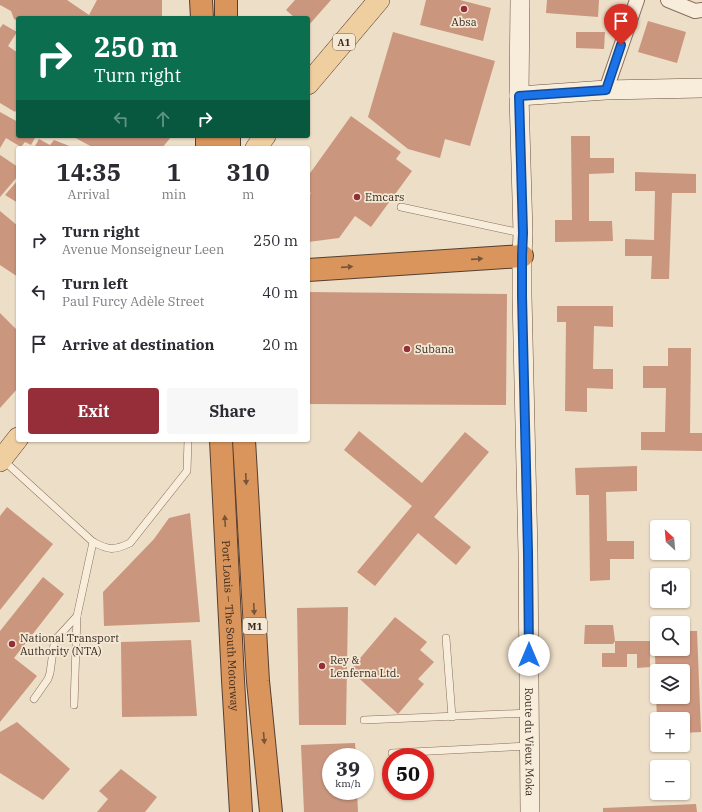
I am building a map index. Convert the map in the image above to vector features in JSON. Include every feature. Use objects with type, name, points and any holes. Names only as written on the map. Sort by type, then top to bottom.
[{"type":"highway","points":[[201,0],[202,16]]},
{"type":"highway","points":[[226,0],[226,16]]},
{"type":"highway","points":[[310,270],[522,256]]},
{"type":"highway","name":"Port Louis – The South Motorway","points":[[221,442],[241,812]]},
{"type":"highway","name":"M1","points":[[244,442],[258,682],[271,812]]},
{"type":"main road","name":"A1","points":[[310,82],[379,0]]},
{"type":"main road","name":"Route du Vieux Moka","points":[[520,0],[519,96],[523,233],[522,256],[528,553],[530,812]]},
{"type":"main road","points":[[519,96],[606,90],[702,88]]},
{"type":"main road","points":[[1,460],[16,441]]},
{"type":"street","points":[[606,90],[637,0]]},
{"type":"street","points":[[668,0],[695,11],[702,10]]},
{"type":"lane","points":[[401,207],[523,233]]},
{"type":"lane","points":[[1,460],[94,542],[106,549],[120,548],[130,543],[187,471],[188,442]]},
{"type":"lane","points":[[74,704],[77,616],[94,542]]},
{"type":"lane","points":[[34,699],[48,679],[56,639],[77,616]]},
{"type":"lane","points":[[446,638],[452,716]]},
{"type":"lane","points":[[364,720],[529,713]]},
{"type":"lane","points":[[434,751],[530,746]]},
{"type":"building","points":[[0,0],[67,0],[89,15],[97,0],[162,0],[162,16],[16,16],[16,20],[14,19],[11,11],[0,5]]},
{"type":"building","points":[[295,0],[331,0],[310,24],[310,16],[293,16],[286,10]]},
{"type":"building","points":[[426,0],[460,0],[491,8],[483,41],[420,25]]},
{"type":"building","points":[[547,0],[599,0],[598,17],[546,13]]},
{"type":"building","points":[[648,21],[686,32],[677,63],[638,52]]},
{"type":"building","points":[[3,24],[16,31],[8,46],[16,52],[15,112],[0,103],[0,28]]},
{"type":"building","points":[[393,32],[495,61],[470,146],[445,139],[440,158],[408,149],[368,117]]},
{"type":"building","points":[[576,32],[605,32],[604,49],[576,48]]},
{"type":"building","points":[[0,112],[16,121],[16,138],[35,138],[31,145],[25,142],[22,146],[19,146],[6,138],[0,148]]},
{"type":"building","points":[[351,116],[401,152],[396,159],[412,171],[371,227],[355,216],[339,238],[310,242],[310,173]]},
{"type":"building","points":[[571,136],[590,136],[590,158],[614,158],[614,173],[589,174],[589,221],[612,221],[613,241],[555,242],[555,220],[572,220]]},
{"type":"building","points":[[76,138],[170,138],[164,146],[90,146]]},
{"type":"building","points":[[39,139],[50,145],[54,140],[69,146],[35,146]]},
{"type":"building","points":[[0,155],[16,166],[16,178],[0,197]]},
{"type":"building","points":[[635,172],[696,174],[696,193],[672,193],[669,279],[651,279],[652,256],[625,256],[625,239],[654,240],[655,191],[635,191]]},
{"type":"building","points":[[16,182],[16,202],[5,195]]},
{"type":"building","points":[[0,211],[16,224],[16,276],[0,265]]},
{"type":"building","name":"Subana","points":[[310,292],[507,294],[506,405],[310,404]]},
{"type":"building","points":[[557,306],[613,306],[613,327],[594,326],[593,369],[613,369],[613,389],[587,388],[587,412],[565,411],[566,322],[557,322]]},
{"type":"building","points":[[0,313],[16,329],[16,390],[0,408]]},
{"type":"building","points":[[668,348],[691,348],[690,433],[702,433],[702,451],[641,450],[641,432],[665,432],[666,388],[643,388],[643,366],[668,366]]},
{"type":"building","points":[[359,431],[422,483],[465,432],[489,452],[434,517],[471,547],[456,565],[418,533],[375,586],[357,572],[412,506],[344,450]]},
{"type":"building","points":[[637,466],[637,491],[606,492],[607,541],[634,541],[634,559],[610,559],[610,580],[590,581],[589,495],[576,495],[575,468]]},
{"type":"building","points":[[7,507],[53,544],[0,610],[0,516]]},
{"type":"building","points":[[190,513],[200,622],[104,626],[103,592],[154,539],[169,518]]},
{"type":"building","name":"National Transport Authority (NTA)","points":[[43,577],[64,594],[14,658],[37,676],[0,722],[0,631]]},
{"type":"building","name":"Rey & Lenferna Ltd.","points":[[348,607],[346,725],[299,725],[297,608]]},
{"type":"building","name":"Rey & Lenferna Ltd.","points":[[395,617],[427,642],[420,650],[434,662],[418,679],[424,684],[398,714],[350,670]]},
{"type":"building","points":[[585,625],[613,625],[615,641],[613,644],[584,644]]},
{"type":"building","points":[[690,631],[697,631],[701,732],[690,733],[690,712],[657,712],[656,704],[690,704],[690,664],[655,664],[655,656],[690,656]]},
{"type":"building","points":[[191,640],[197,716],[122,717],[121,642]]},
{"type":"building","points":[[615,641],[650,641],[650,667],[637,668],[637,654],[627,654],[627,667],[602,667],[602,653],[615,653]]},
{"type":"building","points":[[17,722],[70,769],[43,800],[0,773],[0,732]]},
{"type":"building","points":[[355,743],[355,748],[322,748],[322,800],[357,800],[358,812],[304,812],[301,745]]},
{"type":"building","points":[[121,769],[157,797],[145,812],[97,812],[108,799],[99,791]]},
{"type":"building","points":[[696,804],[697,812],[603,812],[603,808]]},
{"type":"place","name":"Absa","points":[[464,9]]},
{"type":"place","name":"Emcars","points":[[357,197]]},
{"type":"place","name":"Subana","points":[[407,349]]},
{"type":"place","name":"National Transport Authority (NTA)","points":[[12,644]]},
{"type":"place","name":"Rey & Lenferna Ltd.","points":[[322,666]]},
{"type":"route","points":[[529,655],[522,296],[523,233],[519,96],[606,90],[621,45]]}]
